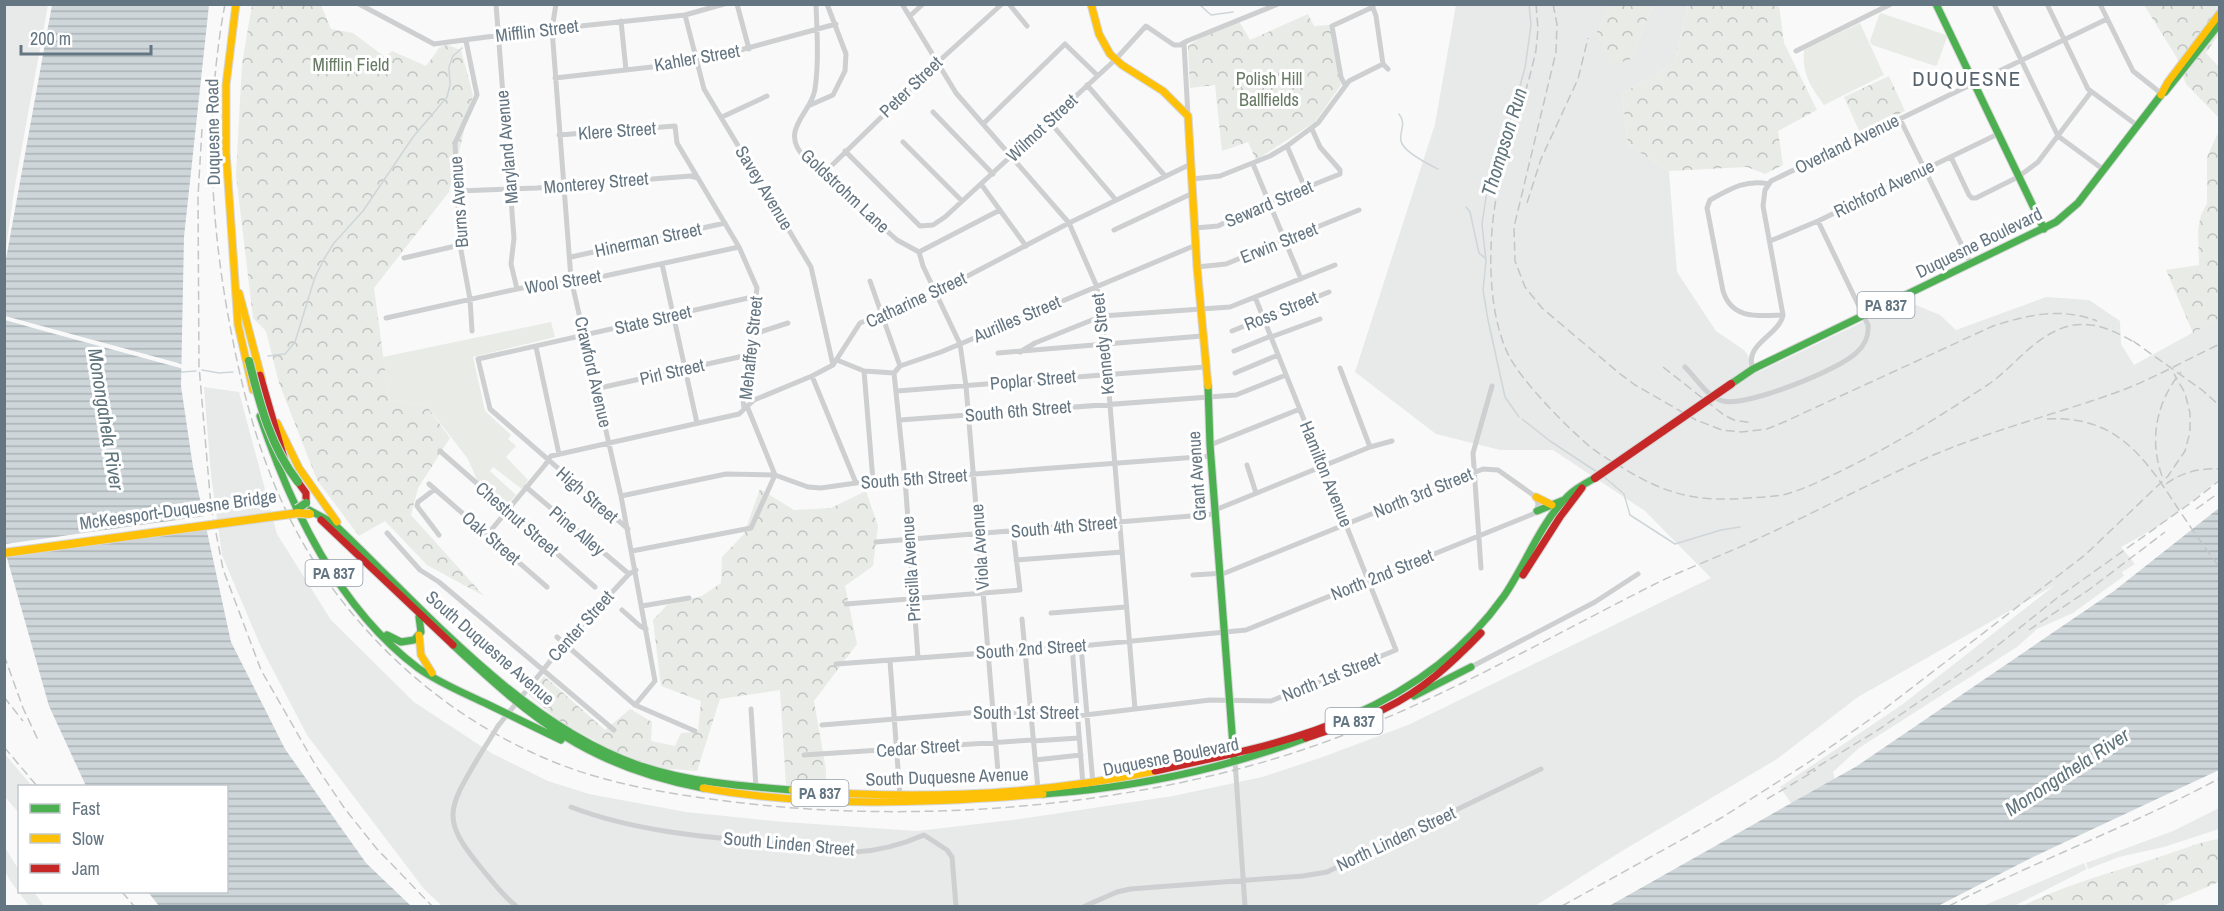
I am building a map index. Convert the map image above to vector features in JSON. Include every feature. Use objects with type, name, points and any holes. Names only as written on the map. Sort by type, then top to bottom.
[{"type":"main road","name":"Duquesne Road","points":[[234,259],[225,114],[228,58],[236,4]]},
{"type":"main road","points":[[1091,4],[1104,45],[1115,60],[1150,82],[1179,105],[1188,116]]},
{"type":"main road","points":[[1936,4],[2044,229]]},
{"type":"main road","name":"Duquesne Boulevard","points":[[1093,785],[1174,775],[1291,738],[1372,706],[1414,683],[1458,653],[1500,602],[1546,527],[1572,492],[1753,369],[2044,229],[2071,210],[2138,126],[2220,13]]},
{"type":"main road","name":"Duquesne Boulevard","points":[[2175,77],[2220,23]]},
{"type":"main road","name":"Grant Avenue","points":[[1188,116],[1197,267],[1209,396],[1210,446],[1234,757]]},
{"type":"main road","name":"PA 837","points":[[234,259],[236,304],[247,362],[266,437],[309,531],[344,588],[384,638],[418,667],[582,751],[621,766]]},
{"type":"main road","name":"PA 837","points":[[234,259],[240,298],[260,375],[276,420],[299,468],[348,536]]},
{"type":"main road","points":[[247,362],[275,447],[281,461],[306,493],[308,509]]},
{"type":"main road","points":[[260,375],[295,493],[336,570],[365,611],[392,639],[407,644],[420,635]]},
{"type":"main road","name":"Duquesne Boulevard","points":[[1234,757],[1311,738],[1382,710],[1417,689],[1458,653],[1498,612],[1560,517],[1585,484]]},
{"type":"main road","points":[[1536,497],[1552,505]]},
{"type":"main road","points":[[1535,513],[1565,500]]},
{"type":"main road","name":"McKeesport-Duquesne Bridge","points":[[4,551],[297,509],[308,509],[326,518],[348,536]]},
{"type":"main road","name":"McKeesport-Duquesne Bridge","points":[[4,551],[298,513],[308,509]]},
{"type":"main road","name":"South Duquesne Avenue","points":[[308,509],[415,610],[517,700],[569,741],[621,766],[653,776]]},
{"type":"main road","points":[[1535,513],[1544,518],[1546,527]]},
{"type":"main road","name":"South Duquesne Avenue","points":[[348,536],[517,700],[567,732],[631,762],[680,777],[756,791],[951,796],[1093,785]]},
{"type":"main road","points":[[415,610],[422,624],[419,650],[423,662],[428,670],[440,680]]},
{"type":"main road","points":[[1458,653],[1464,664],[1471,667]]},
{"type":"main road","points":[[1372,706],[1382,710],[1471,667]]},
{"type":"main road","name":"Duquesne Boulevard","points":[[653,776],[682,785],[826,800],[908,802],[1027,796],[1083,787]]},
{"type":"street","name":"Mifflin Street","points":[[359,4],[434,45],[552,29],[685,15],[724,4]]},
{"type":"street","name":"Maryland Avenue","points":[[496,4],[514,238],[511,264],[517,289]]},
{"type":"street","name":"Crawford Avenue","points":[[556,4],[552,29],[571,279],[595,388],[610,442],[636,570],[655,681],[635,705]]},
{"type":"street","points":[[737,4],[749,49]]},
{"type":"street","name":"Goldstrohm Lane","points":[[816,4],[815,92],[796,126],[797,147],[807,160],[897,240],[919,252]]},
{"type":"street","points":[[806,107],[833,95],[845,71],[846,54],[827,4]]},
{"type":"street","name":"Kennedy Street","points":[[902,4],[956,93],[1069,223],[1097,287],[1108,374],[1113,463],[1135,709]]},
{"type":"street","points":[[910,16],[923,4]]},
{"type":"street","name":"Peter Street","points":[[824,173],[938,62],[1002,4]]},
{"type":"street","points":[[1009,4],[1027,26]]},
{"type":"street","points":[[1184,44],[1278,4]]},
{"type":"street","points":[[1796,51],[1891,4]]},
{"type":"street","points":[[1994,4],[2058,136],[2104,170]]},
{"type":"street","points":[[2047,4],[2091,92],[2138,126]]},
{"type":"street","points":[[2100,4],[2133,71],[2162,94]]},
{"type":"street","points":[[1345,85],[1341,77],[1332,26],[1372,6],[1383,64],[1388,69]]},
{"type":"street","name":"Savey Avenue","points":[[685,15],[704,89],[811,267],[835,363]]},
{"type":"street","name":"Overland Avenue","points":[[1769,184],[1778,177],[2107,19]]},
{"type":"street","points":[[621,21],[626,70]]},
{"type":"street","name":"Kahler Street","points":[[555,78],[696,62],[836,24]]},
{"type":"street","name":"Wilmot Street","points":[[845,151],[920,226],[933,225],[993,174],[1115,60],[1146,26],[1174,45],[1184,44]]},
{"type":"street","name":"Burns Avenue","points":[[466,41],[477,95],[455,142],[460,245],[470,299],[472,331]]},
{"type":"street","points":[[983,124],[1065,44],[1097,75]]},
{"type":"street","name":"Grant Avenue","points":[[1184,44],[1188,116]]},
{"type":"street","points":[[1192,179],[1216,177],[1253,164],[1287,146],[1312,129],[1328,111],[1345,85],[1353,78],[1383,64]]},
{"type":"street","points":[[1087,85],[1165,176]]},
{"type":"street","points":[[1951,157],[1972,198],[1976,198],[2018,177],[2038,162],[2091,92]]},
{"type":"street","points":[[722,117],[767,96]]},
{"type":"street","points":[[933,112],[993,174]]},
{"type":"street","points":[[1900,119],[1971,264]]},
{"type":"street","points":[[1049,121],[1116,200]]},
{"type":"street","name":"Klere Street","points":[[559,135],[675,126]]},
{"type":"street","name":"Mehaffey Street","points":[[675,126],[677,142],[739,247],[757,288],[743,398],[746,408]]},
{"type":"street","name":"Seward Street","points":[[1195,228],[1218,226],[1269,202],[1341,173],[1320,147],[1312,129]]},
{"type":"street","name":"Richford Avenue","points":[[1770,242],[1998,134]]},
{"type":"street","points":[[903,142],[962,201]]},
{"type":"street","points":[[1287,146],[1305,188]]},
{"type":"street","name":"Catharine Street","points":[[835,363],[860,323],[935,293],[1069,223],[1191,164]]},
{"type":"street","points":[[1253,164],[1301,279]]},
{"type":"street","name":"Monterey Street","points":[[458,191],[511,190],[691,176],[698,178]]},
{"type":"street","points":[[1753,369],[1751,360],[1753,354],[1760,342],[1780,325],[1783,315],[1763,201],[1769,184],[1754,181],[1737,185],[1710,200],[1707,208],[1723,291],[1729,303],[1740,313],[1749,316],[1783,315]]},
{"type":"street","points":[[981,184],[1026,246]]},
{"type":"street","points":[[1114,230],[1193,193]]},
{"type":"street","points":[[935,293],[919,252],[1000,210]]},
{"type":"street","name":"Erwin Street","points":[[1197,267],[1226,264],[1359,210]]},
{"type":"street","points":[[1685,367],[1707,392],[1717,398],[1729,402],[1746,400],[1809,379],[1851,358],[1864,344],[1868,334],[1868,325],[1818,221]]},
{"type":"street","name":"Hinerman Street","points":[[571,257],[725,223]]},
{"type":"street","points":[[404,258],[460,245]]},
{"type":"street","name":"Aurilles Street","points":[[900,366],[960,344],[1196,245]]},
{"type":"street","name":"Wool Street","points":[[386,318],[517,289],[571,279],[600,277],[739,247]]},
{"type":"street","points":[[662,264],[698,423]]},
{"type":"street","points":[[1020,352],[1035,343],[1102,315],[1230,307],[1335,265]]},
{"type":"street","points":[[487,535],[551,456],[739,414],[754,400],[812,376],[835,363],[864,371],[894,374],[900,366],[870,281]]},
{"type":"street","name":"Ross Street","points":[[1232,331],[1329,291]]},
{"type":"street","name":"Viola Avenue","points":[[935,293],[960,344],[966,386],[998,772]]},
{"type":"street","name":"State Street","points":[[478,359],[757,296]]},
{"type":"street","name":"Hamilton Avenue","points":[[1255,297],[1396,650]]},
{"type":"street","points":[[1234,351],[1320,319]]},
{"type":"street","points":[[751,335],[788,323]]},
{"type":"street","points":[[998,353],[1202,336]]},
{"type":"street","points":[[536,347],[559,454]]},
{"type":"street","name":"Pirl Street","points":[[595,388],[748,355]]},
{"type":"street","points":[[1235,373],[1278,355]]},
{"type":"street","name":"High Street","points":[[478,359],[490,409],[547,461],[628,529]]},
{"type":"street","name":"Poplar Street","points":[[897,391],[1205,367]]},
{"type":"street","points":[[1340,368],[1370,447]]},
{"type":"street","points":[[864,371],[873,482]]},
{"type":"street","name":"Priscilla Avenue","points":[[894,374],[905,479],[918,658]]},
{"type":"street","name":"South 6th Street","points":[[900,420],[1236,394],[1286,375]]},
{"type":"street","points":[[812,376],[856,483]]},
{"type":"street","points":[[1481,568],[1474,472],[1475,441],[1487,409],[1492,386]]},
{"type":"street","points":[[632,551],[751,528],[775,475],[746,408]]},
{"type":"street","points":[[1210,446],[1300,409]]},
{"type":"street","name":"South 4th Street","points":[[876,542],[1215,512],[1370,447],[1392,441]]},
{"type":"street","name":"Chestnut Street","points":[[440,451],[595,587]]},
{"type":"street","name":"South 5th Street","points":[[621,496],[726,474],[775,475],[808,487],[821,488],[856,483],[1211,456]]},
{"type":"street","points":[[1247,465],[1256,493]]},
{"type":"street","name":"North 3rd Street","points":[[1193,574],[1225,573],[1484,469],[1494,469],[1536,497]]},
{"type":"street","name":"Oak Street","points":[[429,484],[547,587]]},
{"type":"street","name":"Pine Alley","points":[[526,488],[629,574]]},
{"type":"street","name":"Oak Street","points":[[435,489],[418,502],[417,506],[439,535]]},
{"type":"street","points":[[1535,513],[1538,504],[1536,497]]},
{"type":"street","name":"North 2nd Street","points":[[1224,633],[1246,630],[1535,513]]},
{"type":"street","points":[[846,604],[1020,590],[1013,531]]},
{"type":"street","points":[[387,533],[420,570],[439,582],[614,730]]},
{"type":"street","points":[[1016,560],[1122,552]]},
{"type":"street","name":"Center Street","points":[[506,713],[564,644],[629,574],[636,570]]},
{"type":"street","points":[[1471,667],[1595,602],[1638,573]]},
{"type":"street","points":[[642,606],[689,598]]},
{"type":"street","points":[[1051,613],[1126,607]]},
{"type":"street","points":[[622,610],[646,629]]},
{"type":"street","points":[[1022,620],[1038,789]]},
{"type":"street","name":"South 2nd Street","points":[[836,664],[1224,633]]},
{"type":"street","points":[[557,637],[635,705],[695,731]]},
{"type":"street","points":[[1072,646],[1083,787]]},
{"type":"street","points":[[1081,646],[1093,785]]},
{"type":"street","name":"North 1st Street","points":[[1230,701],[1271,701],[1396,650]]},
{"type":"street","points":[[890,661],[900,796]]},
{"type":"street","name":"South 1st Street","points":[[822,725],[992,711],[1077,716],[1086,713],[1210,700],[1230,701]]},
{"type":"street","points":[[751,709],[756,791]]},
{"type":"street","points":[[506,713],[478,758],[456,800],[453,813],[456,834],[508,900],[516,906]]},
{"type":"street","name":"Cedar Street","points":[[804,755],[1079,738]]},
{"type":"street","points":[[1035,760],[1081,755]]},
{"type":"street","name":"Grant Avenue","points":[[1234,757],[1245,906]]},
{"type":"street","name":"North Linden Street","points":[[1243,880],[1313,874],[1336,868],[1541,769]]},
{"type":"street","name":"South Linden Street","points":[[571,807],[601,819],[629,825],[756,843],[852,852],[901,845],[924,835],[947,850],[952,857],[956,906]]},
{"type":"street","points":[[1085,906],[1130,889],[1243,880]]},
{"type":"shaded area","points":[[5,4],[48,5],[15,185],[5,255]]},
{"type":"shaded area","points":[[1688,4],[1674,63],[1622,94],[1628,145],[1669,171],[1677,272],[1716,331],[1744,350],[1759,372],[1906,301],[1940,315],[1956,330],[2046,297],[2089,300],[2120,321],[2121,344],[2134,365],[2219,318],[2220,479],[2159,526],[2121,547],[2135,564],[2122,572],[2124,576],[2073,613],[2037,629],[2017,647],[1859,748],[1833,772],[1837,788],[1798,813],[1780,787],[1903,704],[2055,585],[1858,697],[1777,759],[1622,851],[1535,906],[442,906],[424,889],[307,735],[261,647],[222,555],[211,475],[204,387],[239,392],[277,534],[331,620],[414,702],[493,754],[548,781],[589,794],[686,812],[785,822],[917,831],[1020,819],[1173,796],[1262,777],[1408,725],[1711,578],[1645,511],[1553,450],[1500,450],[1436,434],[1355,372],[1435,124],[1456,5],[1610,5],[1596,34],[1631,59],[1653,5]]},
{"type":"shaded area","points":[[4,753],[31,785],[18,785],[18,812],[5,797]]},
{"type":"shaded area","points":[[2219,808],[2219,829],[2164,847],[2119,857],[2088,869],[2086,863],[2173,831]]},
{"type":"shaded area","points":[[4,846],[18,868],[18,891],[5,871]]},
{"type":"shaded area","points":[[2084,863],[2087,869],[2014,906],[1983,906]]},
{"type":"shaded area","points":[[19,893],[35,893],[44,906],[29,906]]},
{"type":"green space","points":[[1610,4],[1653,5],[1631,59],[1609,66],[1596,34]]},
{"type":"green space","name":"Mifflin Field","points":[[252,5],[321,5],[331,29],[353,33],[385,57],[392,51],[426,66],[440,47],[447,45],[461,50],[473,95],[449,192],[374,288],[389,400],[426,405],[450,438],[418,488],[411,515],[484,596],[427,565],[385,521],[359,536],[317,480],[279,383],[266,331],[253,318],[236,175],[242,64]]},
{"type":"green space","points":[[1688,5],[1779,5],[1784,43],[1817,110],[1778,131],[1783,165],[1765,174],[1747,167],[1669,171],[1628,145],[1622,94],[1674,63]]},
{"type":"green space","points":[[2144,5],[2219,5],[2219,34],[2206,53],[2219,67],[2219,118],[2186,84],[2177,58]]},
{"type":"green space","points":[[1881,13],[1946,35],[1937,65],[1872,45],[1870,41]]},
{"type":"green space","name":"Polish Hill Ballfields","points":[[1308,14],[1314,26],[1330,25],[1341,85],[1315,122],[1256,160],[1248,142],[1222,151],[1215,85],[1190,88],[1188,46],[1200,38],[1239,21],[1250,40]]},
{"type":"green space","points":[[1860,23],[1884,75],[1824,105],[1808,79],[1804,66],[1804,50]]},
{"type":"green space","points":[[1889,76],[1905,111],[1860,133],[1844,97]]},
{"type":"green space","points":[[2219,131],[2219,318],[2193,333],[2166,270],[2199,265],[2198,229],[2207,203],[2207,157]]},
{"type":"green space","points":[[551,322],[555,337],[473,357],[485,411],[511,435],[508,439],[516,446],[506,457],[528,480],[522,489],[493,467],[490,471],[516,495],[506,506],[477,480],[468,459],[426,405],[389,400],[383,357]]},
{"type":"green space","points":[[760,489],[794,510],[831,508],[866,491],[878,526],[873,566],[845,586],[857,644],[814,701],[826,770],[826,788],[786,785],[780,690],[720,699],[697,771],[659,768],[614,751],[559,721],[529,695],[544,676],[605,730],[630,709],[652,722],[651,741],[675,746],[681,733],[698,732],[701,701],[661,686],[653,620],[667,605],[702,596],[721,583],[722,557],[744,534]]},
{"type":"green space","points":[[2219,839],[2219,882],[2162,906],[2022,906],[2091,879]]},
{"type":"water","name":"Monongahela River","points":[[52,5],[209,5],[184,237],[181,386],[193,467],[231,642],[285,749],[366,863],[411,906],[159,906],[149,893],[228,893],[228,785],[86,785],[49,706],[5,551],[4,270]]},
{"type":"water","name":"Monongahela River","points":[[2219,508],[2219,770],[2029,859],[1938,906],[1609,906],[1857,766],[2114,591]]},
{"type":"pier","points":[[5,316],[185,365],[184,369],[5,320]]},
{"type":"pier","points":[[206,516],[209,528],[4,556],[5,544]]},
{"type":"waterway","points":[[1199,4],[1211,15],[1233,12]]},
{"type":"waterway","name":"Thompson Run","points":[[1519,417],[1505,397],[1488,320],[1483,290],[1486,261],[1482,224],[1489,177],[1502,150],[1525,68],[1531,25],[1529,4]]},
{"type":"waterway","points":[[268,356],[285,354],[295,342],[315,277],[324,259],[334,243],[363,211],[413,137],[447,97],[450,85],[449,67],[453,56],[462,48]]},
{"type":"waterway","points":[[1399,114],[1403,124],[1401,137],[1403,145],[1416,157],[1438,169]]},
{"type":"waterway","points":[[1466,207],[1470,212],[1479,253],[1485,258]]},
{"type":"waterway","points":[[202,370],[219,373],[233,372]]},
{"type":"waterway","points":[[181,372],[196,371]]},
{"type":"waterway","name":"Thompson Run","points":[[1522,419],[1550,441],[1597,472]]},
{"type":"waterway","name":"Thompson Run","points":[[1603,476],[1624,494],[1630,515],[1675,544],[1721,530],[1740,527]]},
{"type":"railway","points":[[225,4],[218,46],[212,129],[215,212],[225,295],[238,367],[264,459],[304,545],[342,600],[388,653],[441,698],[469,718],[531,752],[574,770],[619,783],[665,792],[783,807],[858,811],[934,811],[1011,807],[1087,799],[1235,770],[1305,749],[1395,714],[1483,673],[1655,584],[1753,541],[1935,454],[1988,434],[2123,390],[2220,344]]},
{"type":"railway","points":[[1536,4],[1538,29],[1536,50],[1502,171],[1492,228],[1491,272],[1496,315],[1508,354],[1533,389],[1556,415],[1588,445],[1639,477],[1683,495],[1713,499],[1769,497],[1797,491],[1881,450],[1954,407],[1989,384],[2036,343],[2057,330],[2069,326],[2097,326],[2106,328],[2139,345]]},
{"type":"railway","points":[[1553,4],[1557,24],[1556,52],[1514,227],[1515,261],[1525,287],[1542,308],[1635,385],[1696,420],[1722,430],[1741,432],[1767,429],[1993,326],[2045,314],[2071,314],[2097,321]]},
{"type":"railway","points":[[1527,203],[1541,159],[1578,79],[1588,38]]},
{"type":"railway","points":[[202,129],[198,196],[199,366],[211,507],[223,569],[261,670],[316,766],[345,809],[377,849],[432,906]]},
{"type":"railway","points":[[2133,341],[2202,390],[2220,406]]},
{"type":"railway","points":[[1663,367],[1724,415],[1734,420],[1753,423]]},
{"type":"railway","points":[[2162,476],[2156,449],[2157,422],[2166,396],[2181,372]]},
{"type":"railway","points":[[1562,906],[1721,818],[1809,762],[1879,713],[2085,555],[2168,476],[2185,451],[2190,432],[2190,413],[2185,393],[2174,374]]},
{"type":"railway","points":[[2047,419],[2091,424],[2125,442],[2165,488],[2220,568]]},
{"type":"railway","points":[[2166,484],[2178,476],[2192,472],[2220,469]]},
{"type":"railway","points":[[1807,773],[1875,732],[1973,665],[2057,598],[2220,480]]},
{"type":"railway","points":[[2196,509],[2220,492]]},
{"type":"railway","points":[[2029,630],[2090,589],[2165,532]]},
{"type":"railway","points":[[4,655],[23,708],[39,742]]},
{"type":"railway","points":[[4,697],[23,721]]},
{"type":"railway","points":[[4,747],[36,785]]},
{"type":"railway","points":[[1767,799],[1816,770]]},
{"type":"railway","points":[[1949,906],[2016,873],[2153,812],[2220,778]]},
{"type":"railway","points":[[123,893],[134,906]]},
{"type":"traffic: fast","points":[[1936,4],[2044,229]]},
{"type":"traffic: fast","points":[[2165,92],[2220,23]]},
{"type":"traffic: fast","points":[[1731,384],[1753,369],[2056,222],[2078,203],[2161,95]]},
{"type":"traffic: fast","points":[[249,361],[273,439],[298,482]]},
{"type":"traffic: fast","points":[[1208,386],[1210,445],[1234,759]]},
{"type":"traffic: fast","points":[[260,416],[287,486],[321,554],[341,586],[390,644],[418,668],[452,688],[561,740]]},
{"type":"traffic: fast","points":[[1351,716],[1396,694],[1455,651],[1489,616],[1504,596],[1541,531],[1558,507],[1574,491],[1595,478]]},
{"type":"traffic: fast","points":[[1537,511],[1564,500]]},
{"type":"traffic: fast","points":[[297,509],[306,503]]},
{"type":"traffic: fast","points":[[309,510],[333,523],[475,660],[513,693],[553,722],[595,746],[657,771],[733,785],[792,790]]},
{"type":"traffic: fast","points":[[387,635],[401,642],[414,640],[421,632],[419,617]]},
{"type":"traffic: fast","points":[[453,645],[510,696],[566,737],[596,754],[628,767],[663,779],[703,788]]},
{"type":"traffic: fast","points":[[1414,696],[1471,667]]},
{"type":"traffic: fast","points":[[1043,794],[1143,782],[1210,768],[1306,738]]},
{"type":"traffic: slow","points":[[236,4],[226,85],[226,152],[238,325],[253,390]]},
{"type":"traffic: slow","points":[[1091,4],[1099,34],[1110,54],[1122,65],[1163,91],[1188,116],[1197,267],[1208,386]]},
{"type":"traffic: slow","points":[[2161,95],[2168,82],[2220,13]]},
{"type":"traffic: slow","points":[[239,293],[262,380]]},
{"type":"traffic: slow","points":[[277,423],[299,468],[337,522]]},
{"type":"traffic: slow","points":[[1536,497],[1552,505]]},
{"type":"traffic: slow","points":[[4,553],[298,513],[310,514]]},
{"type":"traffic: slow","points":[[419,635],[421,655],[432,673]]},
{"type":"traffic: slow","points":[[792,790],[883,795],[974,794],[1065,786],[1155,771]]},
{"type":"traffic: slow","points":[[703,788],[787,799],[873,802],[958,800],[1043,794]]},
{"type":"traffic: jam","points":[[260,375],[284,458]]},
{"type":"traffic: jam","points":[[1595,478],[1731,384]]},
{"type":"traffic: jam","points":[[298,482],[306,493],[306,503]]},
{"type":"traffic: jam","points":[[1523,575],[1560,517],[1582,488]]},
{"type":"traffic: jam","points":[[321,520],[453,645]]},
{"type":"traffic: jam","points":[[1306,738],[1365,717],[1398,702],[1436,676],[1481,633]]},
{"type":"traffic: jam","points":[[1155,771],[1279,742],[1351,716]]},
{"type":"district","name":"DUQUESNE","points":[[1967,79]]}]
